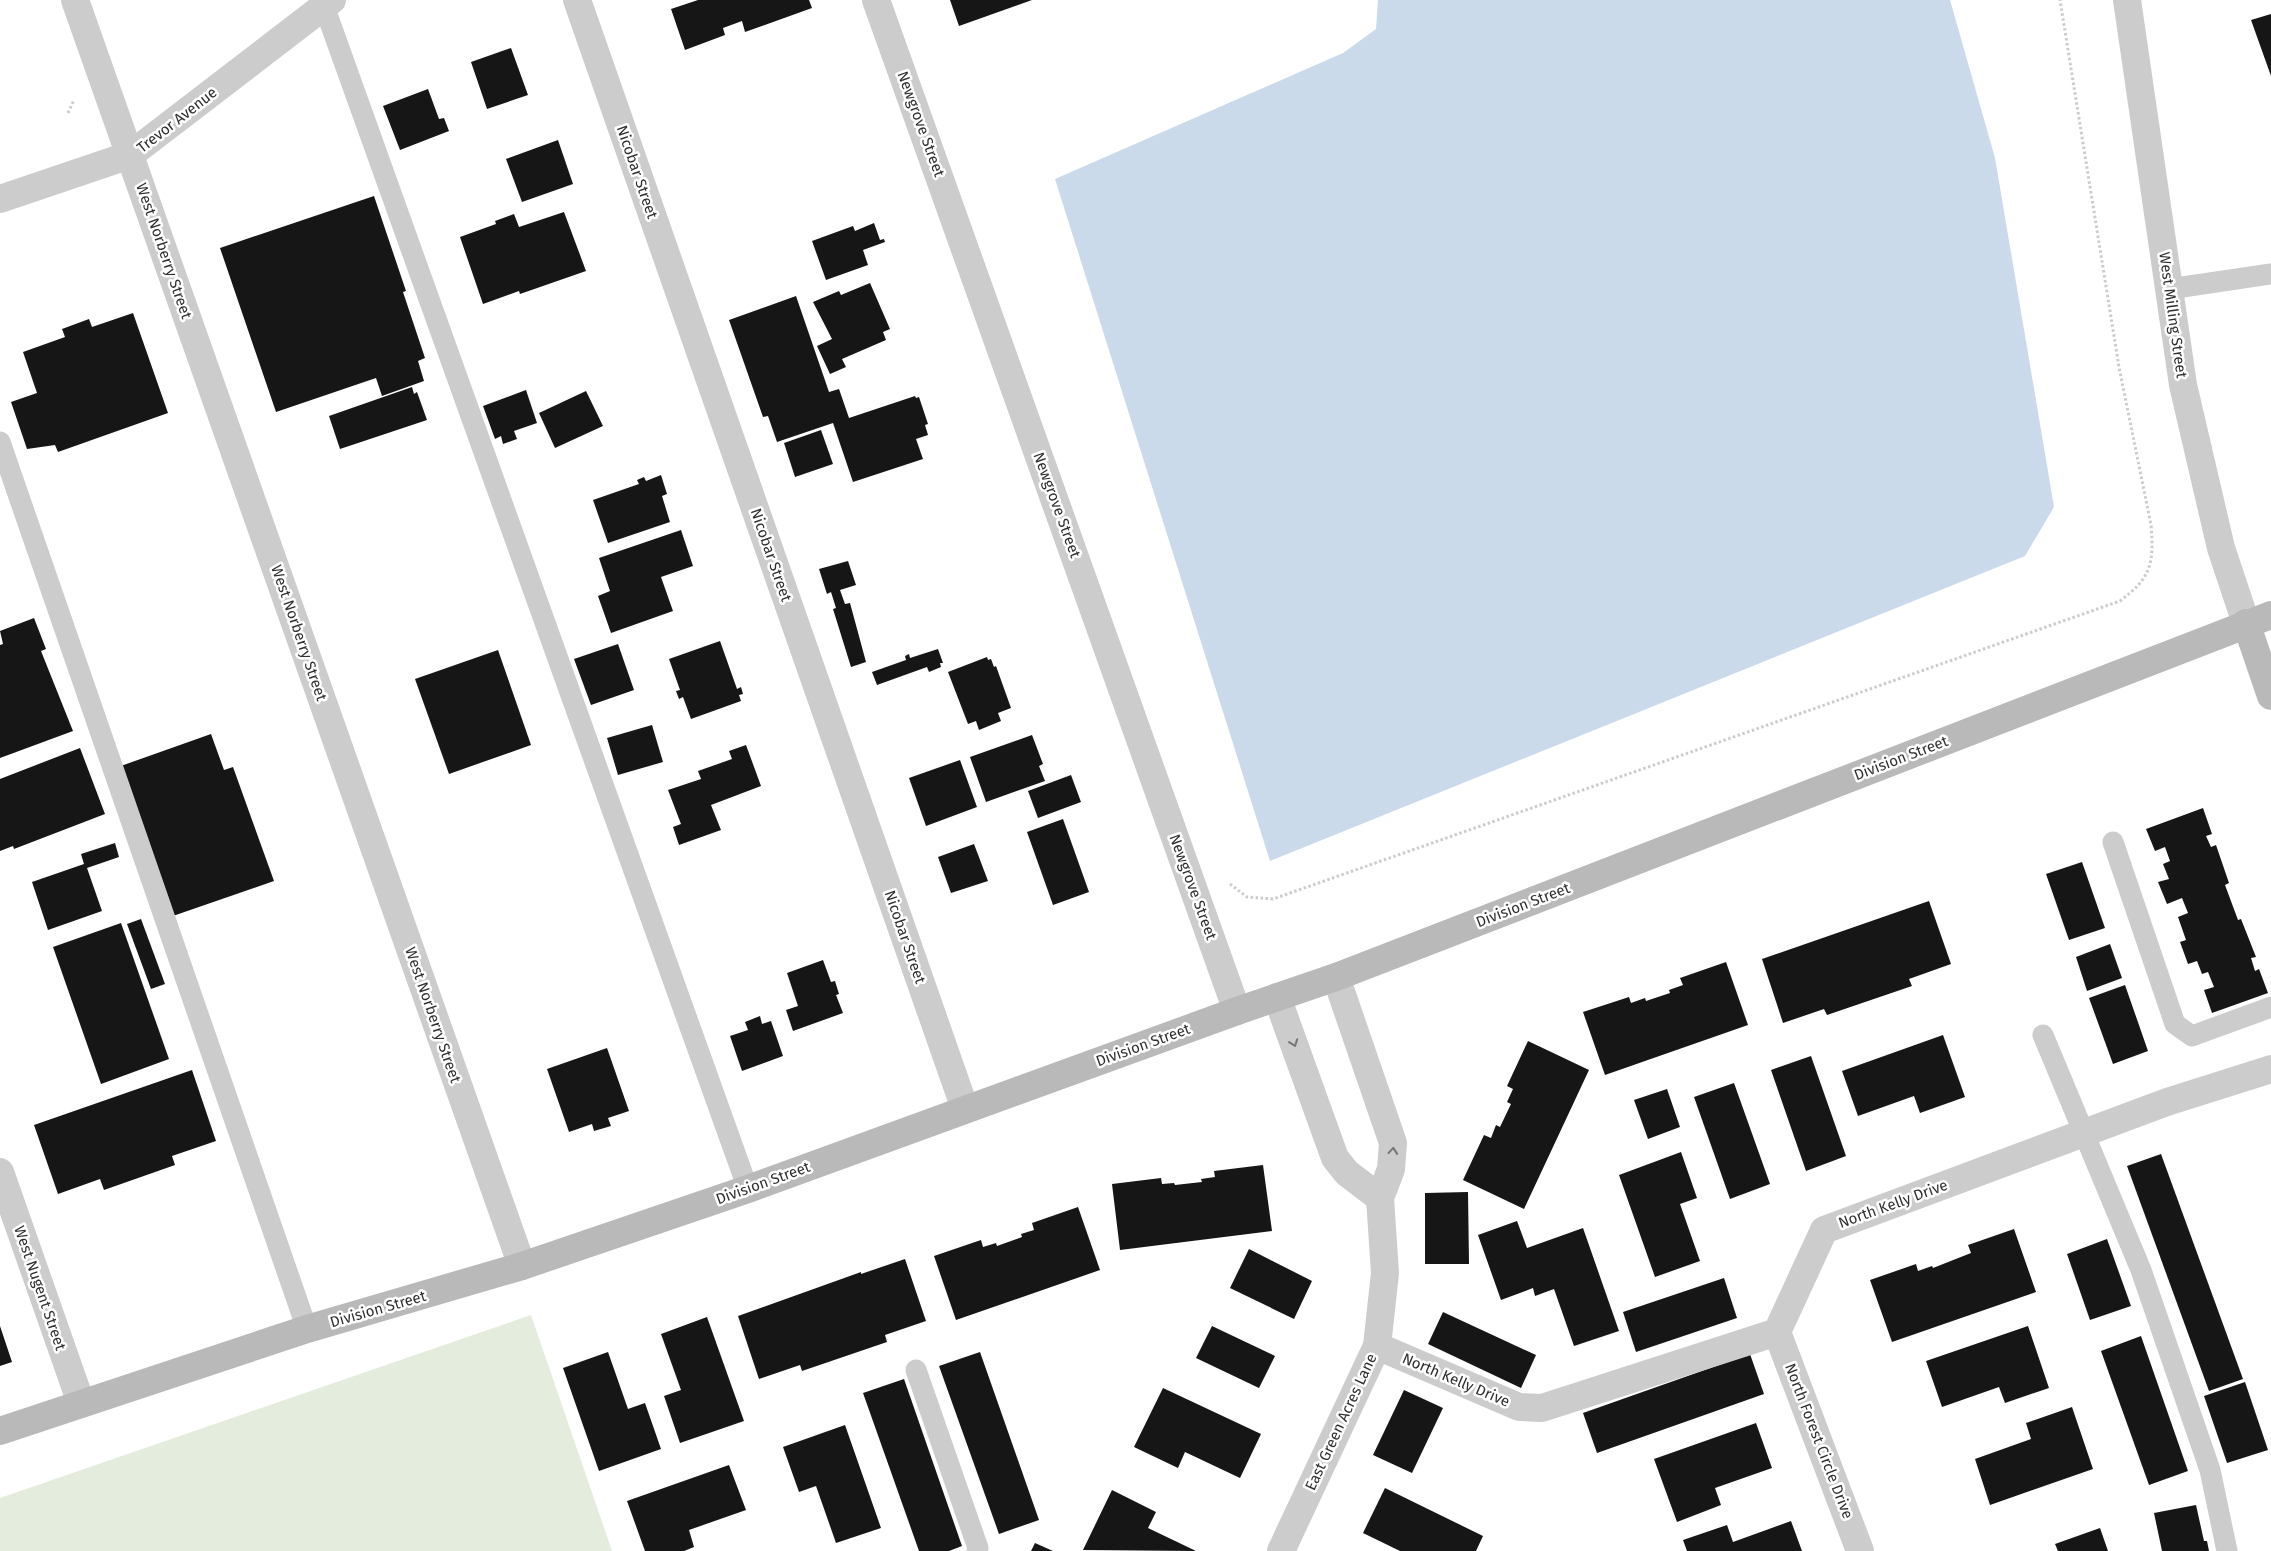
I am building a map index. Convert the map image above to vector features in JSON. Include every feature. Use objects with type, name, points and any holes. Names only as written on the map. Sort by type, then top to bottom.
[{"type":"main road","name":"Division Street","points":[[0,1431],[307,1329],[522,1266],[748,1190],[965,1109],[1336,977],[2259,619]]},
{"type":"main road","points":[[2259,619],[2271,696]]},
{"type":"street","name":"West Norberry Street","points":[[75,0],[522,1266]]},
{"type":"street","name":"Nicobar Street","points":[[577,0],[965,1109]]},
{"type":"street","name":"Newgrove Street","points":[[876,0],[1237,1011]]},
{"type":"street","name":"West Milling Street","points":[[2127,0],[2183,385],[2214,522],[2259,619]]},
{"type":"street","name":"Trevor Avenue","points":[[0,200],[130,155],[328,3]]},
{"type":"street","name":"East Green Acres Lane","points":[[1281,1551],[1377,1346],[1385,1273],[1380,1198],[1391,1170],[1394,1143],[1336,977]]},
{"type":"street","points":[[1277,997],[1335,1158],[1347,1173],[1380,1198]]},
{"type":"street","name":"North Kelly Drive","points":[[1377,1346],[1519,1407],[1542,1408],[1777,1332],[1824,1230],[2167,1102],[2271,1069]]},
{"type":"street","name":"West Nugent Street","points":[[0,1172],[80,1403]]},
{"type":"street","name":"North Forest Circle Drive","points":[[1777,1332],[1860,1551]]},
{"type":"lane","points":[[328,3],[748,1190]]},
{"type":"lane","points":[[2169,289],[2271,274]]},
{"type":"lane","points":[[0,442],[307,1329]]},
{"type":"lane","points":[[2112,842],[2175,1024],[2192,1036],[2271,1007]]},
{"type":"lane","points":[[2043,1035],[2144,1280],[2210,1470],[2227,1551]]},
{"type":"lane","points":[[916,1370],[978,1548],[977,1551]]},
{"type":"path","points":[[1224,880],[1248,897],[1273,899],[2120,601],[2136,589],[2146,578],[2153,549],[2151,524],[2119,367],[2060,0]]},
{"type":"green space","points":[[531,1315],[612,1551],[0,1551],[0,1498]]},
{"type":"water","points":[[1378,0],[1950,0],[1995,158],[2054,507],[2025,556],[1270,861],[1055,179],[1343,53],[1376,29]]},
{"type":"building","points":[[698,0],[809,0],[812,8],[745,32],[742,21],[723,28],[725,35],[685,50],[671,9]]},
{"type":"building","points":[[950,0],[1032,0],[959,26]]},
{"type":"building","points":[[2271,14],[2271,76],[2251,20]]},
{"type":"building","points":[[511,48],[528,95],[487,109],[471,62]]},
{"type":"building","points":[[428,89],[439,119],[444,118],[449,131],[400,150],[383,106]]},
{"type":"building","points":[[558,140],[573,184],[522,202],[506,159]]},
{"type":"building","points":[[374,196],[406,291],[403,292],[425,358],[418,361],[424,381],[382,396],[376,378],[276,412],[220,248]]},
{"type":"building","points":[[564,212],[586,271],[520,294],[519,291],[483,304],[460,237],[496,224],[495,221],[514,214],[519,227]]},
{"type":"building","points":[[874,223],[880,240],[884,239],[885,242],[863,250],[868,265],[826,280],[812,241],[853,226],[855,231]]},
{"type":"building","points":[[870,283],[890,329],[883,332],[886,340],[842,359],[846,367],[830,374],[817,346],[832,339],[813,302],[839,291],[841,295]]},
{"type":"building","points":[[796,296],[829,392],[839,389],[849,418],[915,396],[916,398],[919,397],[928,424],[925,425],[928,435],[916,439],[923,459],[853,482],[833,423],[777,442],[768,416],[763,417],[729,320]]},
{"type":"building","points":[[133,313],[168,413],[58,452],[55,445],[27,449],[11,402],[37,393],[23,352],[65,337],[62,329],[89,319],[92,327]]},
{"type":"building","points":[[412,387],[414,394],[417,392],[427,420],[340,449],[329,416]]},
{"type":"building","points":[[526,390],[537,423],[514,431],[517,439],[503,444],[501,436],[495,439],[483,406]]},
{"type":"building","points":[[586,391],[603,426],[555,448],[539,413]]},
{"type":"building","points":[[821,430],[833,464],[795,477],[784,443]]},
{"type":"building","points":[[661,475],[667,494],[662,496],[670,522],[608,543],[593,500],[639,484],[637,480],[644,477],[646,481]]},
{"type":"building","points":[[681,530],[693,566],[661,577],[673,611],[611,633],[598,596],[610,591],[599,558]]},
{"type":"building","points":[[848,561],[856,585],[840,590],[845,604],[850,603],[866,662],[851,667],[833,609],[836,608],[831,592],[827,594],[819,569]]},
{"type":"building","points":[[34,618],[46,649],[41,651],[73,731],[0,758],[0,645],[3,644],[0,631]]},
{"type":"building","points":[[720,641],[737,689],[741,687],[743,694],[739,695],[741,701],[691,719],[683,697],[679,699],[676,691],[680,690],[669,659]]},
{"type":"building","points":[[618,644],[634,690],[591,705],[574,659]]},
{"type":"building","points":[[938,649],[943,663],[940,663],[941,667],[929,672],[927,667],[877,685],[872,672],[906,660],[905,656],[909,654],[910,658]]},
{"type":"building","points":[[498,650],[531,745],[449,774],[415,679]]},
{"type":"building","points":[[987,657],[988,660],[991,659],[994,667],[996,666],[1011,708],[998,713],[1001,721],[979,730],[976,721],[968,724],[948,672]]},
{"type":"building","points":[[652,725],[663,762],[618,775],[607,738]]},
{"type":"building","points":[[211,734],[224,770],[233,767],[274,881],[170,917],[118,767]]},
{"type":"building","points":[[1032,735],[1043,764],[1039,766],[1045,781],[986,802],[970,757]]},
{"type":"building","points":[[746,745],[761,786],[711,805],[721,830],[679,845],[673,827],[681,824],[668,790],[701,779],[698,771],[732,759],[729,751]]},
{"type":"building","points":[[80,748],[105,814],[14,849],[13,846],[0,851],[0,779]]},
{"type":"building","points":[[960,760],[977,807],[926,826],[909,778]]},
{"type":"building","points":[[1071,775],[1081,802],[1038,818],[1028,791]]},
{"type":"building","points":[[2203,808],[2212,834],[2206,836],[2211,847],[2216,845],[2229,883],[2225,885],[2238,920],[2241,919],[2256,957],[2251,958],[2255,971],[2259,969],[2268,993],[2212,1013],[2204,990],[2214,987],[2208,972],[2202,974],[2197,961],[2188,964],[2180,942],[2186,940],[2178,917],[2188,913],[2182,898],[2167,904],[2158,882],[2169,879],[2163,864],[2170,861],[2165,847],[2155,851],[2146,829]]},
{"type":"building","points":[[1063,819],[1089,892],[1053,905],[1027,832]]},
{"type":"building","points":[[115,843],[119,857],[87,868],[102,911],[48,930],[32,882],[84,864],[81,854]]},
{"type":"building","points":[[974,844],[988,881],[951,893],[938,857]]},
{"type":"building","points":[[2082,862],[2105,928],[2069,940],[2046,874]]},
{"type":"building","points":[[1929,901],[1951,964],[1909,979],[1912,986],[1827,1015],[1824,1009],[1783,1023],[1762,959]]},
{"type":"building","points":[[141,919],[165,984],[151,989],[127,924]]},
{"type":"building","points":[[121,923],[169,1059],[101,1084],[53,947]]},
{"type":"building","points":[[2110,944],[2122,978],[2087,991],[2076,957]]},
{"type":"building","points":[[823,960],[831,982],[835,981],[839,994],[836,995],[843,1013],[793,1031],[786,1010],[798,1006],[787,973]]},
{"type":"building","points":[[1726,962],[1748,1025],[1605,1075],[1583,1012],[1629,997],[1631,1003],[1645,998],[1646,1001],[1670,993],[1669,990],[1683,985],[1680,978]]},
{"type":"building","points":[[2125,985],[2148,1051],[2113,1064],[2089,998]]},
{"type":"building","points":[[760,1016],[762,1024],[771,1021],[783,1056],[742,1071],[730,1036],[748,1030],[745,1022]]},
{"type":"building","points":[[1943,1035],[1965,1097],[1920,1113],[1914,1096],[1858,1116],[1842,1071]]},
{"type":"building","points":[[1528,1041],[1589,1070],[1524,1209],[1463,1180],[1484,1135],[1491,1138],[1496,1125],[1500,1127],[1511,1104],[1507,1102],[1513,1089],[1507,1086]]},
{"type":"building","points":[[607,1048],[629,1111],[608,1118],[611,1126],[594,1131],[592,1124],[569,1132],[547,1069]]},
{"type":"building","points":[[1811,1056],[1846,1156],[1806,1171],[1771,1070]]},
{"type":"building","points":[[192,1070],[216,1141],[172,1156],[175,1165],[104,1190],[100,1179],[58,1194],[34,1125]]},
{"type":"building","points":[[1734,1083],[1770,1184],[1730,1199],[1694,1097]]},
{"type":"building","points":[[1667,1089],[1680,1127],[1648,1139],[1634,1100]]},
{"type":"building","points":[[1681,1152],[1697,1198],[1680,1204],[1700,1261],[1655,1277],[1619,1175]]},
{"type":"building","points":[[2161,1154],[2243,1379],[2209,1391],[2127,1166]]},
{"type":"building","points":[[1263,1165],[1272,1231],[1120,1250],[1112,1184],[1161,1178],[1162,1184],[1174,1183],[1175,1185],[1202,1182],[1201,1179],[1215,1177],[1214,1171]]},
{"type":"building","points":[[1468,1192],[1469,1264],[1425,1264],[1425,1193]]},
{"type":"building","points":[[1078,1207],[1100,1270],[956,1320],[934,1256],[981,1240],[983,1247],[996,1243],[997,1246],[1022,1237],[1021,1234],[1034,1230],[1032,1223]]},
{"type":"building","points":[[1517,1221],[1527,1248],[1583,1228],[1619,1331],[1574,1346],[1554,1289],[1535,1296],[1533,1288],[1501,1300],[1478,1235]]},
{"type":"building","points":[[2014,1229],[2036,1292],[1892,1342],[1870,1280],[1916,1264],[1918,1271],[1932,1266],[1933,1268],[1971,1253],[1968,1245]]},
{"type":"building","points":[[2107,1239],[2131,1306],[2090,1320],[2067,1254]]},
{"type":"building","points":[[1249,1249],[1312,1281],[1294,1319],[1230,1288]]},
{"type":"building","points":[[905,1259],[926,1321],[885,1335],[887,1342],[802,1371],[800,1365],[759,1379],[738,1316],[861,1272],[861,1274]]},
{"type":"building","points":[[1724,1278],[1737,1318],[1636,1352],[1623,1312]]},
{"type":"building","points":[[1443,1312],[1536,1355],[1521,1388],[1428,1344]]},
{"type":"building","points":[[707,1317],[744,1421],[680,1443],[664,1396],[681,1390],[661,1334]]},
{"type":"building","points":[[0,1326],[12,1362],[0,1366]]},
{"type":"building","points":[[1212,1326],[1275,1356],[1259,1388],[1196,1358]]},
{"type":"building","points":[[2028,1326],[2049,1388],[2005,1403],[1999,1387],[1942,1407],[1926,1361]]},
{"type":"building","points":[[2141,1336],[2188,1471],[2149,1485],[2101,1351]]},
{"type":"building","points":[[608,1352],[628,1409],[645,1403],[661,1449],[599,1471],[563,1368]]},
{"type":"building","points":[[980,1352],[1039,1520],[999,1534],[939,1366]]},
{"type":"building","points":[[1750,1354],[1764,1394],[1597,1453],[1583,1413]]},
{"type":"building","points":[[904,1379],[962,1546],[949,1551],[919,1551],[863,1393]]},
{"type":"building","points":[[2245,1382],[2268,1450],[2227,1463],[2204,1396]]},
{"type":"building","points":[[1163,1388],[1261,1434],[1240,1478],[1185,1452],[1178,1468],[1134,1447]]},
{"type":"building","points":[[1404,1390],[1443,1408],[1412,1473],[1373,1455]]},
{"type":"building","points":[[2072,1407],[2093,1469],[1990,1505],[1975,1459],[2031,1439],[2026,1423]]},
{"type":"building","points":[[1756,1423],[1772,1468],[1715,1488],[1721,1505],[1677,1522],[1654,1459]]},
{"type":"building","points":[[845,1425],[881,1528],[836,1543],[816,1486],[799,1492],[783,1447]]},
{"type":"building","points":[[729,1465],[746,1510],[689,1530],[694,1547],[684,1551],[645,1551],[627,1501]]},
{"type":"building","points":[[1385,1488],[1483,1536],[1476,1551],[1400,1551],[1363,1533]]},
{"type":"building","points":[[1112,1490],[1156,1512],[1148,1528],[1196,1551],[1083,1550]]},
{"type":"building","points":[[2196,1505],[2204,1541],[2207,1541],[2209,1551],[2162,1551],[2154,1513]]},
{"type":"building","points":[[1791,1521],[1802,1551],[1687,1551],[1683,1540],[1727,1525],[1733,1542]]},
{"type":"building","points":[[2100,1528],[2108,1551],[2058,1551],[2055,1544]]},
{"type":"building","points":[[1035,1543],[1053,1551],[1031,1551]]}]
